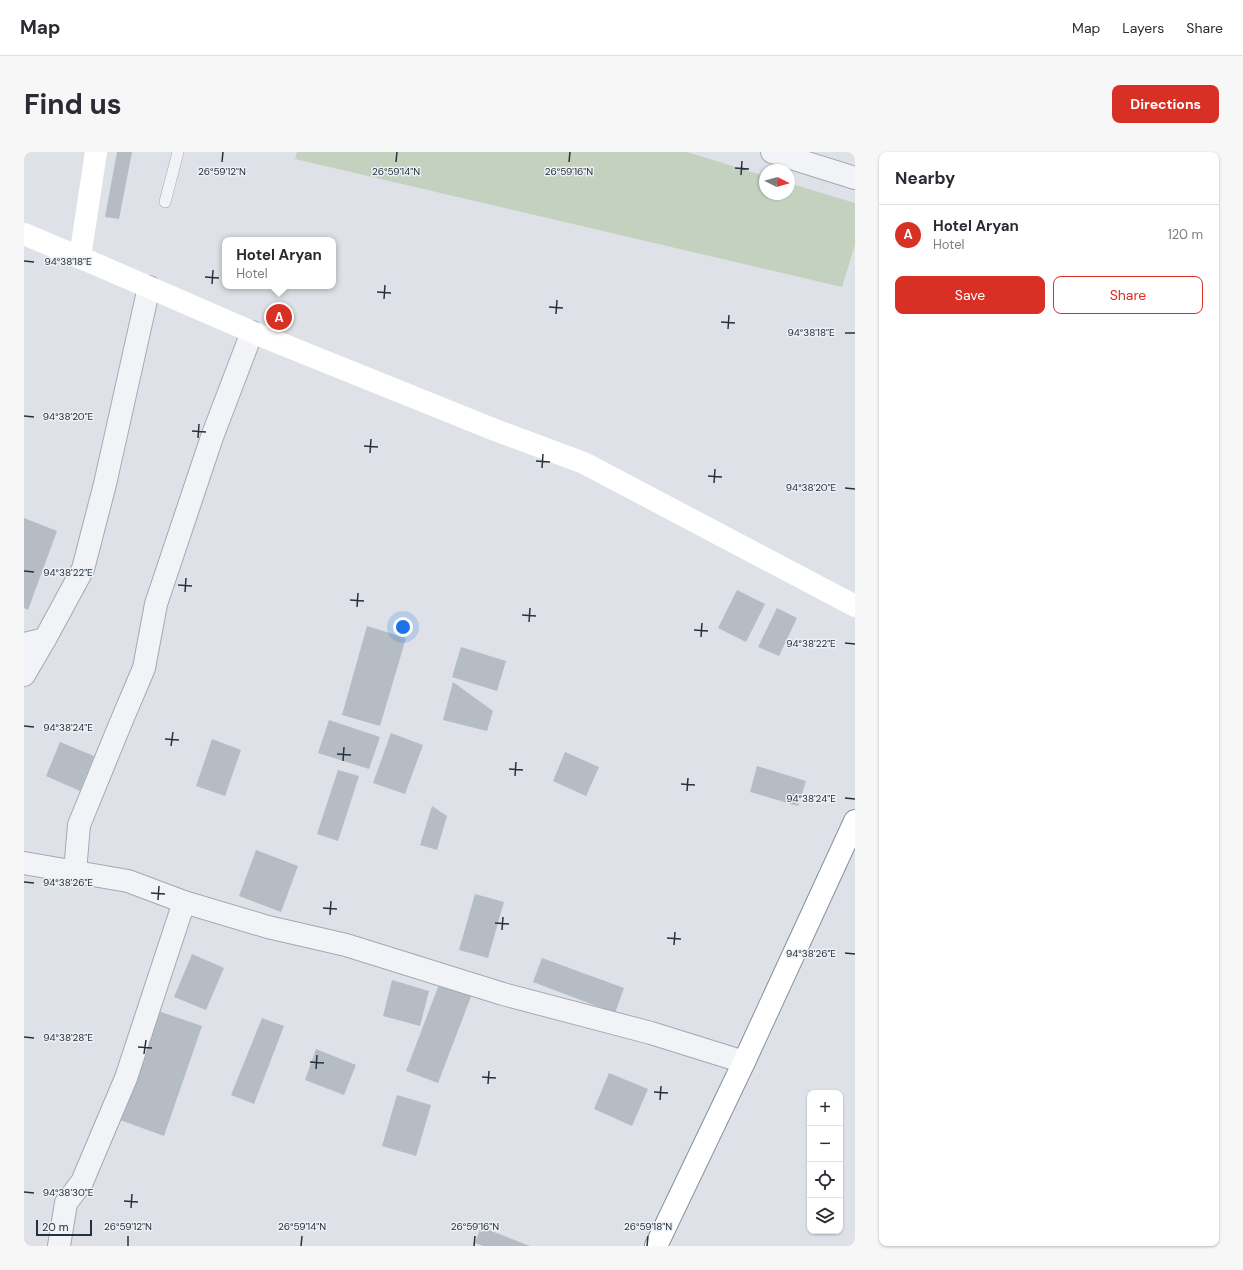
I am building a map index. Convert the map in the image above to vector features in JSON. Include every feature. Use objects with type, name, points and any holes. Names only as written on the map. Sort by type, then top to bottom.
[{"type":"main road","points":[[80,257],[96,152]]},
{"type":"main road","points":[[24,234],[252,332],[495,430],[584,463],[855,606]]},
{"type":"main road","points":[[656,1246],[744,1062],[855,821]]},
{"type":"street","points":[[772,152],[855,178]]},
{"type":"street","points":[[24,675],[34,641],[83,569],[149,287]]},
{"type":"street","points":[[75,872],[79,825],[144,668],[156,604],[212,437],[252,332]]},
{"type":"street","points":[[24,863],[128,881],[184,902],[268,927],[346,945],[503,994],[651,1033],[744,1062]]},
{"type":"street","points":[[59,1246],[66,1203],[82,1182],[126,1078],[184,902]]},
{"type":"lane","points":[[165,202],[178,152]]},
{"type":"green space","points":[[297,152],[687,152],[759,174],[759,200],[795,200],[795,185],[855,203],[855,245],[842,287],[295,159]]},
{"type":"building","points":[[117,152],[132,152],[119,219],[105,217]]},
{"type":"building","points":[[24,518],[57,531],[28,610],[24,608]]},
{"type":"building","points":[[737,590],[765,604],[746,642],[718,628]]},
{"type":"building","points":[[777,608],[797,618],[779,656],[758,647]]},
{"type":"building","points":[[367,626],[406,638],[380,726],[342,715]]},
{"type":"building","points":[[461,647],[506,661],[497,691],[452,677]]},
{"type":"building","points":[[453,682],[493,711],[487,731],[443,720]]},
{"type":"building","points":[[329,720],[380,737],[369,769],[318,753]]},
{"type":"building","points":[[391,733],[423,745],[405,794],[373,783]]},
{"type":"building","points":[[212,739],[241,750],[225,796],[196,786]]},
{"type":"building","points":[[60,742],[94,756],[80,791],[46,776]]},
{"type":"building","points":[[565,752],[599,767],[586,796],[553,781]]},
{"type":"building","points":[[757,766],[806,781],[798,806],[750,792]]},
{"type":"building","points":[[338,770],[359,776],[338,841],[317,834]]},
{"type":"building","points":[[432,806],[447,816],[437,850],[420,845]]},
{"type":"building","points":[[256,850],[298,866],[281,912],[239,896]]},
{"type":"building","points":[[475,894],[504,902],[488,958],[459,950]]},
{"type":"building","points":[[192,954],[224,968],[206,1010],[174,997]]},
{"type":"building","points":[[542,958],[624,988],[615,1013],[533,982]]},
{"type":"building","points":[[392,980],[429,991],[420,1026],[383,1016]]},
{"type":"building","points":[[440,982],[472,994],[438,1083],[406,1071]]},
{"type":"building","points":[[158,1011],[202,1026],[164,1136],[120,1120]]},
{"type":"building","points":[[262,1018],[284,1026],[254,1104],[231,1095]]},
{"type":"building","points":[[316,1049],[356,1065],[344,1095],[305,1080]]},
{"type":"building","points":[[609,1073],[648,1089],[632,1126],[594,1109]]},
{"type":"building","points":[[397,1095],[431,1105],[416,1156],[382,1146]]},
{"type":"building","points":[[481,1227],[530,1246],[483,1246],[475,1243]]},
{"type":"place","name":"Hotel Aryan","points":[[279,317]]}]
